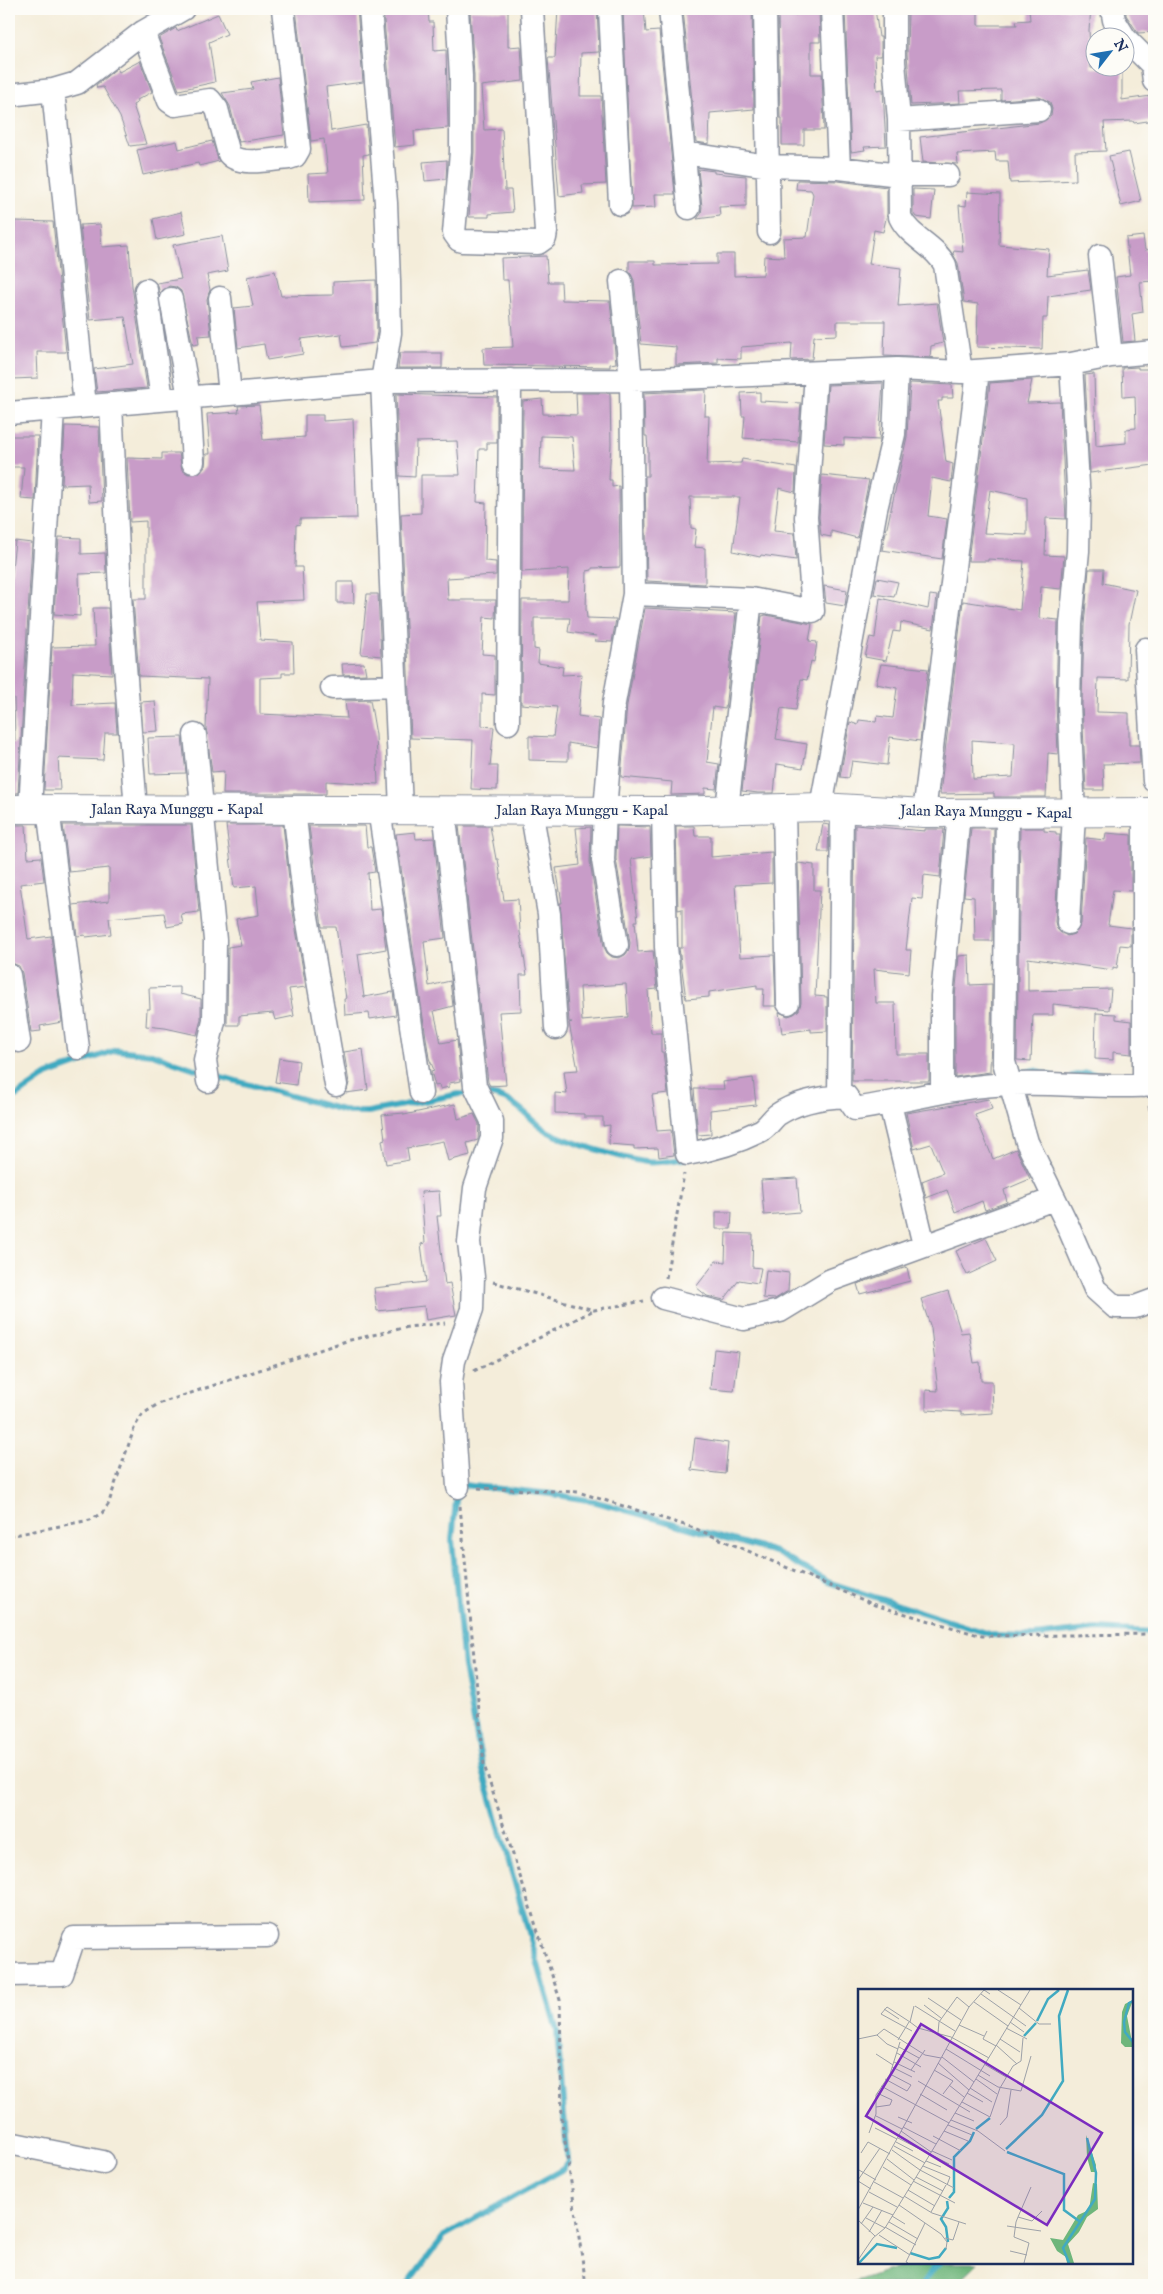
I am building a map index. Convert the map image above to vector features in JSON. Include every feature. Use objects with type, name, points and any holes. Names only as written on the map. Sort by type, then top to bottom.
[{"type":"street","points":[[143,32],[169,101],[175,105],[210,100],[218,109],[229,154],[235,160],[289,158],[295,156],[299,149],[283,9]]},
{"type":"street","points":[[370,9],[386,203],[389,280],[390,333],[382,381],[395,686],[390,809],[421,1093]]},
{"type":"street","points":[[457,9],[461,76],[461,152],[454,233],[459,240],[463,241],[538,243],[545,238],[546,232],[532,9]]},
{"type":"street","points":[[610,9],[620,204]]},
{"type":"street","points":[[670,9],[689,208]]},
{"type":"street","points":[[765,9],[769,232]]},
{"type":"street","points":[[832,9],[839,168]]},
{"type":"street","points":[[894,9],[900,175],[899,209],[907,229],[937,251],[945,264],[970,371],[924,812]]},
{"type":"street","points":[[1112,9],[1114,20],[1119,28]]},
{"type":"street","points":[[9,95],[53,90],[77,83],[143,32],[180,10]]},
{"type":"street","points":[[1136,49],[1152,65],[1154,82]]},
{"type":"street","points":[[53,90],[85,406]]},
{"type":"street","points":[[898,120],[1039,110]]},
{"type":"street","points":[[684,153],[768,166],[839,168],[900,175],[948,175]]},
{"type":"street","points":[[1100,256],[1111,356]]},
{"type":"street","points":[[616,944],[603,860],[605,810],[614,703],[634,594],[631,380],[621,281]]},
{"type":"street","points":[[146,290],[162,399]]},
{"type":"street","points":[[220,298],[230,394]]},
{"type":"street","points":[[170,299],[189,397],[193,462]]},
{"type":"street","points":[[9,413],[382,381],[631,380],[898,369],[970,371],[1071,364],[1111,356],[1154,352]]},
{"type":"street","points":[[1068,923],[1074,814],[1069,694],[1071,624],[1078,551],[1079,502],[1071,364]]},
{"type":"street","points":[[839,1096],[832,808],[876,509],[894,434],[898,369]]},
{"type":"street","points":[[634,594],[751,598],[813,611],[806,517],[816,373]]},
{"type":"street","points":[[508,723],[510,380]]},
{"type":"street","points":[[110,404],[121,613],[136,810]]},
{"type":"street","points":[[52,409],[29,809],[78,1048]]},
{"type":"street","points":[[727,809],[751,598]]},
{"type":"street","points":[[1146,649],[1154,781]]},
{"type":"street","points":[[332,688],[395,686]]},
{"type":"street","points":[[195,735],[214,940],[214,1021],[207,1071]]},
{"type":"street","points":[[784,808],[788,1003]]},
{"type":"street","name":"Jalan Raya Munggu - Kapal","points":[[29,809],[531,809],[663,811],[832,808],[959,813],[1074,814],[1149,812]]},
{"type":"street","points":[[294,809],[305,905],[336,1085]]},
{"type":"street","points":[[444,809],[475,1086],[492,1121],[492,1138],[474,1188],[470,1242],[473,1277],[472,1309],[454,1361],[451,1382],[458,1488]]},
{"type":"street","points":[[531,809],[549,914],[556,1028]]},
{"type":"street","points":[[663,811],[666,947],[688,1154],[708,1151],[762,1130],[776,1116],[801,1103],[839,1096],[846,1096],[855,1108],[890,1104],[942,1091],[1012,1084],[1149,1086],[1149,812]]},
{"type":"street","points":[[942,1091],[942,996],[959,813]]},
{"type":"street","points":[[1007,813],[1004,1062],[1012,1084],[1027,1142],[1067,1224],[1095,1289],[1106,1301],[1115,1307],[1135,1307],[1154,1300]]},
{"type":"street","points":[[9,975],[19,1041]]},
{"type":"street","points":[[890,1104],[924,1245]]},
{"type":"street","points":[[663,1298],[744,1319],[780,1311],[830,1280],[1054,1199]]},
{"type":"street","points":[[9,1975],[62,1974],[74,1938],[266,1936]]},
{"type":"street","points":[[9,2143],[103,2162]]},
{"type":"path","points":[[451,1382],[594,1310],[663,1298],[688,1154]]},
{"type":"path","points":[[473,1277],[594,1310]]},
{"type":"path","points":[[9,1536],[90,1520],[102,1513],[108,1505],[135,1426],[144,1414],[158,1404],[346,1341],[408,1327],[469,1320]]},
{"type":"path","points":[[586,2285],[562,2121],[560,2000],[484,1765],[458,1488],[578,1492],[694,1528],[875,1605],[982,1636],[1154,1634]]},
{"type":"green space","points":[[907,2264],[977,2264],[955,2285],[850,2285],[853,2282]]},
{"type":"building","points":[[296,9],[357,9],[363,82],[326,87],[331,131],[366,125],[369,154],[363,155],[365,200],[309,202],[308,174],[328,173],[324,139],[311,141]]},
{"type":"building","points":[[383,9],[428,9],[429,22],[433,22],[434,51],[446,50],[448,128],[414,131],[415,145],[395,147]]},
{"type":"building","points":[[558,9],[597,9],[599,52],[581,53],[580,96],[601,96],[606,184],[582,185],[583,193],[559,196],[548,58],[555,58]]},
{"type":"building","points":[[623,9],[644,9],[646,32],[659,31],[675,194],[655,194],[656,207],[632,208]]},
{"type":"building","points":[[683,9],[752,9],[754,109],[710,113],[709,144],[696,142]]},
{"type":"building","points":[[796,9],[819,9],[820,42],[811,42],[811,74],[822,74],[824,130],[804,130],[804,145],[782,145],[778,15],[796,15]]},
{"type":"building","points":[[875,9],[879,37],[881,37],[881,56],[875,56],[877,90],[883,89],[886,146],[864,147],[865,150],[851,152],[845,10]]},
{"type":"building","points":[[908,9],[978,9],[978,25],[1017,25],[1016,21],[1030,20],[1029,9],[1091,9],[1089,28],[1086,28],[1086,78],[1122,78],[1122,100],[1151,96],[1154,120],[1134,123],[1133,121],[1104,122],[1106,151],[1075,152],[1076,180],[1010,183],[1008,161],[996,161],[995,152],[957,154],[958,164],[923,162],[920,137],[1040,123],[1051,116],[1052,109],[1050,102],[1039,97],[1001,100],[1001,90],[959,91],[960,103],[911,105],[907,54]]},
{"type":"building","points":[[1154,9],[1154,32],[1138,33],[1126,15],[1126,10]]},
{"type":"building","points":[[470,10],[508,11],[508,47],[521,46],[523,81],[481,86],[484,130],[502,129],[505,190],[511,190],[513,212],[489,214],[489,217],[469,217],[474,152],[474,76]]},
{"type":"building","points":[[218,14],[227,34],[209,42],[215,82],[179,90],[159,38],[176,28],[177,31]]},
{"type":"building","points":[[140,61],[152,92],[137,100],[138,102],[133,105],[146,144],[130,146],[120,117],[103,87],[97,88],[96,85],[117,68],[119,72]]},
{"type":"building","points":[[278,77],[284,135],[239,142],[230,106],[222,93],[253,89],[251,82]]},
{"type":"building","points":[[177,141],[179,149],[212,141],[219,161],[199,166],[198,163],[143,175],[137,150]]},
{"type":"building","points":[[1129,152],[1141,201],[1121,206],[1109,156]]},
{"type":"building","points":[[447,160],[446,179],[425,181],[423,162]]},
{"type":"building","points":[[698,169],[714,171],[714,173],[746,176],[746,206],[719,207],[720,216],[697,219],[701,214],[702,207]]},
{"type":"building","points":[[797,180],[838,181],[887,187],[887,214],[883,232],[874,230],[869,264],[901,268],[898,306],[937,303],[943,343],[931,346],[930,357],[934,358],[884,356],[885,321],[837,321],[837,335],[814,336],[812,359],[791,360],[792,343],[741,347],[741,359],[718,358],[718,363],[676,365],[676,347],[641,344],[634,280],[629,271],[629,261],[655,261],[655,265],[717,264],[717,254],[734,254],[734,276],[763,275],[764,256],[784,257],[783,238],[807,237],[813,194],[811,190],[796,189]]},
{"type":"building","points":[[913,189],[934,190],[931,219],[916,217],[913,213]]},
{"type":"building","points":[[967,192],[1000,194],[999,245],[1049,249],[1047,275],[1088,270],[1091,290],[1048,296],[1047,318],[1043,318],[1042,349],[977,347],[978,304],[964,302],[958,263],[953,254],[954,251],[963,252],[959,205],[966,206]]},
{"type":"building","points":[[181,212],[186,234],[157,240],[153,219]]},
{"type":"building","points":[[15,221],[53,222],[66,352],[37,352],[38,378],[12,379],[9,338],[9,275],[12,275]]},
{"type":"building","points":[[100,224],[102,247],[129,245],[132,286],[147,388],[97,392],[94,369],[133,364],[125,317],[90,320],[80,225]]},
{"type":"building","points":[[222,236],[228,271],[207,275],[210,290],[207,299],[211,335],[198,336],[199,344],[193,345],[181,291],[176,287],[169,286],[160,293],[157,283],[181,279],[173,245]]},
{"type":"building","points":[[1143,236],[1145,250],[1154,249],[1154,281],[1140,282],[1143,312],[1132,314],[1135,341],[1123,342],[1116,277],[1130,275],[1126,238]]},
{"type":"building","points":[[546,256],[548,282],[561,282],[562,300],[610,301],[616,363],[610,364],[610,367],[484,365],[483,348],[513,347],[508,280],[502,280],[501,258]]},
{"type":"building","points":[[275,271],[281,296],[333,295],[333,282],[376,280],[377,332],[375,343],[343,347],[341,334],[301,339],[303,354],[267,360],[264,344],[238,348],[234,308],[253,306],[247,277]]},
{"type":"building","points":[[400,353],[442,353],[442,368],[398,368]]},
{"type":"building","points":[[1138,367],[1138,369],[1154,369],[1154,465],[1090,473],[1085,375],[1094,374],[1096,446],[1126,443],[1126,429],[1136,428],[1135,396],[1123,397],[1122,368]]},
{"type":"building","points":[[1032,380],[1027,403],[1060,402],[1066,519],[1046,518],[1045,555],[1064,556],[1061,589],[1041,587],[1039,618],[1058,620],[1056,704],[1058,754],[1048,753],[1046,797],[994,797],[994,793],[940,794],[963,601],[1020,610],[1024,561],[988,559],[988,561],[968,561],[990,383]],"holes":[[[990,490],[1027,498],[1027,535],[984,533]],[[972,740],[1015,743],[1013,777],[973,779]]]},
{"type":"building","points":[[883,383],[879,440],[844,438],[844,445],[824,444],[828,385]]},
{"type":"building","points":[[910,383],[952,385],[953,398],[942,398],[942,401],[938,401],[946,462],[953,464],[951,482],[932,478],[928,516],[947,519],[942,559],[882,550],[907,437]]},
{"type":"building","points":[[706,390],[705,416],[709,416],[707,464],[741,463],[742,459],[796,468],[795,492],[779,488],[774,531],[794,533],[796,560],[761,555],[760,557],[733,551],[740,497],[690,497],[691,528],[696,529],[694,547],[705,548],[705,584],[647,581],[645,476],[648,476],[648,451],[647,436],[645,436],[644,393]]},
{"type":"building","points":[[760,392],[760,401],[801,403],[798,442],[743,438],[745,416],[742,416],[741,393]]},
{"type":"building","points":[[576,393],[610,393],[611,444],[609,480],[612,480],[612,487],[619,486],[620,567],[592,568],[592,570],[587,571],[586,609],[587,618],[616,619],[612,642],[595,641],[596,636],[568,632],[570,618],[534,618],[534,649],[539,650],[538,663],[563,667],[562,675],[582,674],[578,716],[599,719],[597,748],[568,743],[568,761],[529,760],[529,736],[553,737],[557,707],[521,704],[522,600],[568,600],[569,569],[522,572],[523,401],[542,399],[543,414],[577,415]],"holes":[[[541,436],[572,437],[575,470],[540,469]]]},
{"type":"building","points":[[396,394],[497,397],[497,443],[487,443],[487,449],[479,449],[477,502],[486,503],[485,561],[496,562],[496,575],[447,578],[448,600],[496,600],[495,618],[484,617],[482,654],[495,655],[495,695],[482,694],[482,726],[494,727],[490,766],[498,766],[497,790],[471,789],[473,740],[411,738],[401,514],[421,513],[421,475],[460,475],[457,441],[416,442],[415,477],[399,476]]},
{"type":"building","points":[[259,405],[263,440],[305,437],[305,415],[323,415],[323,421],[353,419],[357,518],[300,519],[300,524],[296,525],[295,567],[302,567],[304,600],[257,602],[260,640],[293,642],[294,673],[282,673],[282,677],[260,678],[260,714],[347,718],[345,701],[370,700],[376,735],[378,784],[326,781],[326,794],[223,794],[224,771],[212,772],[206,728],[208,679],[139,676],[133,599],[146,599],[146,521],[130,522],[127,458],[162,459],[162,453],[179,453],[182,470],[188,474],[200,473],[205,467],[206,454],[210,454],[207,414],[239,412],[238,406]]},
{"type":"building","points":[[65,426],[99,427],[102,501],[89,502],[88,484],[62,485]]},
{"type":"building","points":[[9,436],[38,436],[35,500],[21,499],[24,467],[9,467]]},
{"type":"building","points":[[822,475],[869,480],[857,538],[831,531],[831,537],[821,535],[819,517]]},
{"type":"building","points":[[59,537],[81,538],[81,554],[105,553],[106,573],[79,574],[80,616],[54,614]]},
{"type":"building","points":[[15,541],[32,543],[18,793],[9,793],[9,743],[15,743],[14,698],[9,698],[9,597]]},
{"type":"building","points":[[1089,569],[1104,569],[1103,583],[1136,590],[1129,624],[1128,679],[1098,678],[1097,712],[1129,713],[1129,745],[1139,745],[1140,763],[1103,764],[1104,790],[1086,790],[1082,704],[1084,625]]},
{"type":"building","points":[[877,578],[898,582],[894,597],[874,594]]},
{"type":"building","points":[[337,582],[353,582],[354,603],[337,603]]},
{"type":"building","points":[[824,586],[847,590],[845,606],[826,603]]},
{"type":"building","points":[[367,594],[378,594],[381,656],[361,654]]},
{"type":"building","points":[[930,595],[937,596],[933,629],[901,622],[900,632],[893,631],[886,661],[865,657],[870,637],[875,638],[880,598],[928,609]]},
{"type":"building","points":[[93,608],[108,608],[112,674],[73,672],[72,705],[115,703],[117,733],[105,733],[103,760],[58,758],[60,790],[44,790],[52,647],[95,646]]},
{"type":"building","points":[[645,608],[736,613],[725,709],[713,707],[707,762],[719,764],[716,789],[705,788],[705,794],[671,795],[672,782],[621,777],[627,705]]},
{"type":"building","points":[[766,615],[812,624],[809,641],[817,642],[814,662],[811,661],[807,680],[801,679],[796,710],[781,708],[776,739],[807,744],[803,768],[777,764],[774,793],[758,793],[742,791],[762,616]]},
{"type":"building","points":[[364,663],[366,674],[343,675],[342,664]]},
{"type":"building","points":[[881,664],[928,669],[920,741],[890,737],[887,765],[852,761],[849,778],[840,777],[850,722],[858,725],[859,720],[876,722],[877,716],[893,718],[897,688],[876,684]]},
{"type":"building","points":[[155,701],[158,731],[143,732],[141,702]]},
{"type":"building","points":[[182,737],[186,773],[150,774],[148,738]]},
{"type":"building","points":[[823,824],[829,825],[828,852],[818,852]]},
{"type":"building","points":[[9,825],[26,825],[28,858],[41,857],[44,881],[20,884],[28,939],[51,936],[62,1022],[40,1026],[41,1031],[31,1032],[22,973],[19,966],[9,962]]},
{"type":"building","points":[[63,825],[191,825],[199,912],[181,914],[183,924],[167,927],[164,913],[109,918],[111,934],[86,937],[85,935],[77,936],[73,905],[109,901],[109,868],[69,872]]},
{"type":"building","points":[[226,825],[283,825],[292,907],[306,987],[289,989],[294,1016],[275,1020],[273,1013],[239,1016],[239,1025],[227,1025],[228,947],[241,945],[236,919],[259,915],[256,886],[234,888]]},
{"type":"building","points":[[855,825],[925,831],[925,829],[944,829],[940,877],[924,875],[922,899],[912,898],[906,950],[911,950],[909,973],[874,969],[876,1003],[895,1003],[896,1054],[929,1054],[929,1081],[852,1081]]},
{"type":"building","points":[[309,826],[365,826],[367,847],[371,847],[375,872],[368,873],[370,910],[381,909],[386,949],[358,954],[364,997],[393,992],[396,1015],[370,1019],[369,1013],[345,1015],[344,999],[346,999],[336,927],[322,927]]},
{"type":"building","points":[[459,826],[490,826],[496,859],[498,859],[504,900],[518,899],[520,932],[527,975],[520,975],[521,1011],[499,1012],[506,1085],[490,1086],[488,1082]]},
{"type":"building","points":[[617,826],[650,827],[651,856],[631,859],[638,921],[635,921],[638,952],[653,951],[657,989],[648,990],[651,1033],[661,1033],[661,1052],[663,1052],[668,1093],[652,1095],[657,1131],[671,1130],[674,1155],[659,1157],[658,1148],[634,1149],[634,1146],[609,1144],[610,1125],[603,1126],[603,1117],[584,1117],[584,1114],[555,1113],[555,1093],[567,1094],[564,1071],[578,1070],[569,1023],[572,1022],[569,1022],[560,903],[562,903],[556,868],[580,865],[576,828],[591,827],[590,862],[604,947],[612,957],[619,958],[629,950],[630,943],[616,859]],"holes":[[[626,984],[628,1017],[582,1021],[580,987]]]},
{"type":"building","points":[[676,826],[694,826],[695,836],[711,836],[711,857],[772,852],[772,883],[735,885],[740,957],[774,955],[776,1006],[763,1006],[764,989],[757,989],[757,985],[709,992],[709,997],[686,999],[679,948],[682,948],[682,909],[678,910]]},
{"type":"building","points":[[971,828],[994,828],[992,941],[975,941],[974,897],[964,896]]},
{"type":"building","points":[[1020,828],[1044,828],[1044,831],[1056,832],[1056,835],[1060,835],[1055,922],[1057,929],[1067,936],[1074,934],[1081,924],[1086,838],[1105,840],[1106,833],[1131,835],[1131,891],[1113,890],[1108,925],[1131,928],[1131,946],[1120,945],[1117,968],[1113,967],[1113,970],[1028,958],[1028,991],[1111,989],[1109,1010],[1053,1004],[1053,1015],[1033,1015],[1031,1061],[1017,1060]]},
{"type":"building","points":[[415,832],[416,839],[434,838],[445,938],[424,941],[429,986],[450,981],[453,1006],[434,1011],[441,1043],[457,1040],[461,1081],[449,1083],[449,1087],[440,1089],[439,1085],[435,1086],[431,1071],[434,1070],[429,1058],[396,834]]},
{"type":"building","points":[[798,863],[814,865],[814,890],[820,890],[815,996],[827,997],[827,1031],[811,1032],[811,1029],[782,1033],[779,1012],[788,1016],[794,1014],[799,1010],[801,1003]]},
{"type":"building","points":[[969,955],[970,985],[992,984],[990,1072],[955,1077],[955,997],[959,956]]},
{"type":"building","points":[[180,987],[180,994],[201,999],[201,1019],[197,1035],[146,1026],[147,1009],[150,1009],[149,988]]},
{"type":"building","points":[[1096,1013],[1116,1014],[1116,1019],[1131,1021],[1131,1054],[1113,1052],[1113,1060],[1095,1059]]},
{"type":"building","points":[[363,1049],[368,1090],[346,1093],[349,1083],[344,1052]]},
{"type":"building","points":[[279,1058],[299,1061],[296,1085],[275,1082]]},
{"type":"building","points":[[753,1078],[756,1105],[710,1110],[711,1134],[698,1135],[694,1089],[724,1089],[723,1082]]},
{"type":"building","points":[[989,1099],[992,1109],[975,1115],[993,1159],[1016,1149],[1030,1179],[1004,1190],[1007,1202],[985,1210],[982,1201],[955,1212],[947,1190],[926,1198],[922,1181],[943,1173],[931,1144],[914,1149],[906,1113]]},
{"type":"building","points":[[455,1104],[458,1119],[474,1114],[479,1124],[478,1140],[467,1143],[470,1155],[448,1161],[443,1141],[407,1148],[409,1160],[386,1164],[382,1140],[385,1139],[382,1115],[404,1113],[404,1115]]},
{"type":"building","points":[[797,1178],[800,1212],[764,1215],[761,1180]]},
{"type":"building","points":[[439,1191],[441,1216],[437,1216],[445,1284],[450,1283],[456,1315],[426,1320],[424,1306],[377,1311],[374,1288],[426,1282],[421,1244],[425,1243],[421,1192]]},
{"type":"building","points":[[716,1212],[732,1212],[731,1229],[716,1229]]},
{"type":"building","points":[[726,1233],[753,1234],[752,1267],[761,1268],[758,1283],[739,1280],[724,1300],[707,1296],[696,1287],[716,1261],[725,1262]]},
{"type":"building","points":[[986,1238],[997,1261],[967,1275],[956,1251]]},
{"type":"building","points":[[907,1267],[910,1281],[860,1294],[857,1284]]},
{"type":"building","points":[[766,1270],[789,1273],[788,1291],[775,1299],[763,1298]]},
{"type":"building","points":[[948,1291],[961,1333],[969,1332],[974,1363],[980,1362],[981,1381],[992,1381],[993,1413],[961,1415],[961,1412],[926,1410],[926,1390],[938,1391],[931,1328],[921,1299]]},
{"type":"building","points":[[714,1349],[739,1352],[734,1391],[710,1389]]},
{"type":"building","points":[[695,1438],[728,1443],[725,1474],[691,1470]]},
{"type":"waterway","points":[[9,1101],[47,1075],[116,1050],[152,1054],[201,1071]]},
{"type":"waterway","points":[[1015,1074],[1035,1070],[1049,1075]]},
{"type":"waterway","points":[[1072,1076],[1088,1073],[1109,1076]]},
{"type":"waterway","points":[[211,1074],[349,1112],[368,1112],[459,1094],[470,1094]]},
{"type":"waterway","points":[[487,1095],[504,1099],[518,1107],[544,1129],[563,1138],[593,1148],[645,1162],[683,1159]]},
{"type":"waterway","points":[[463,1485],[552,1494],[593,1501],[775,1552],[828,1582],[992,1635],[1034,1636],[1096,1629],[1154,1632]]},
{"type":"waterway","points":[[407,2285],[444,2236],[563,2169],[568,2162],[557,2031],[483,1771],[464,1667],[452,1540],[457,1490]]},
{"type":"waterway","points":[[922,2285],[938,2264]]}]
